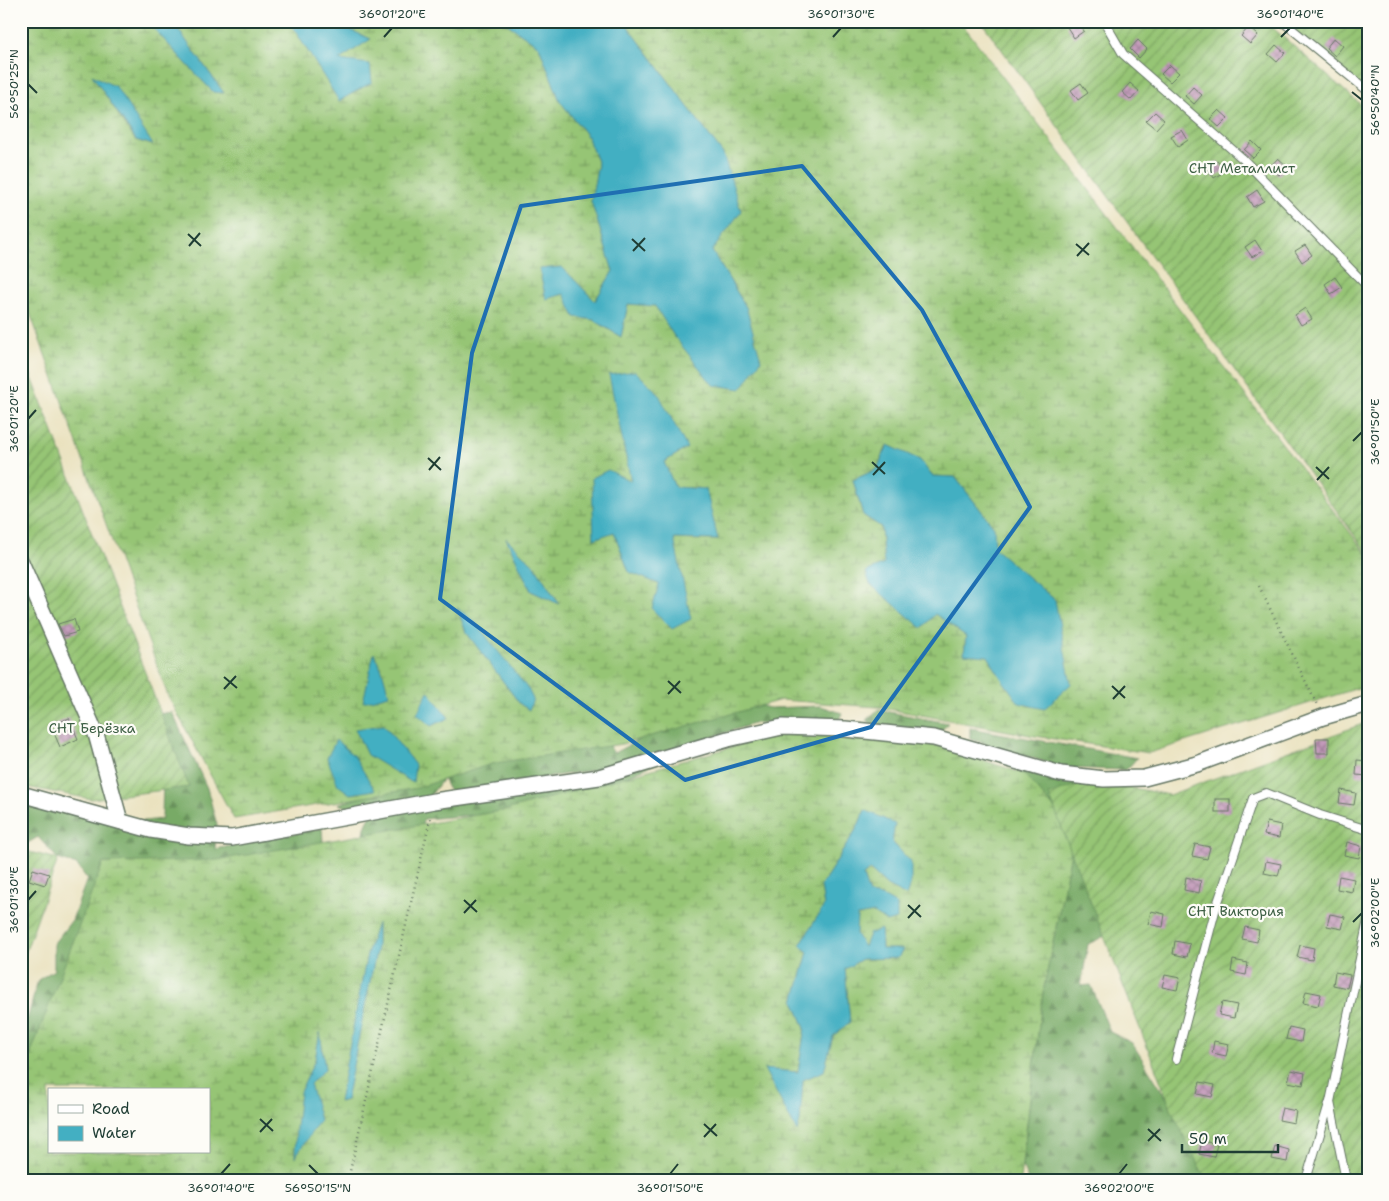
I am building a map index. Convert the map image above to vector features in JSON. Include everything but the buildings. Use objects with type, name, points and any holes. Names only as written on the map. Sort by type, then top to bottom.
[{"type":"street","points":[[21,562],[96,734],[120,821]]},
{"type":"street","points":[[21,794],[151,830],[189,836],[232,838],[434,801],[599,777],[728,739],[782,727],[845,729],[934,738],[1061,774],[1104,779],[1144,778],[1196,764],[1323,717],[1368,704]]},
{"type":"lane","points":[[1104,21],[1123,54],[1243,159],[1368,287]]},
{"type":"lane","points":[[1282,21],[1368,91]]},
{"type":"lane","points":[[1176,1059],[1215,911],[1253,798],[1266,793],[1320,815],[1368,830]]},
{"type":"lane","points":[[1306,1180],[1330,1102],[1368,920]]},
{"type":"lane","points":[[1330,1102],[1346,1180]]},
{"type":"path","points":[[1259,586],[1323,717]]},
{"type":"path","points":[[348,1180],[434,801]]},
{"type":"highlighted area","points":[[802,166],[922,310],[1030,507],[871,727],[685,780],[440,599],[472,353],[521,206]]},
{"type":"green space","points":[[21,21],[150,21],[155,30],[213,92],[224,93],[172,21],[289,21],[339,100],[338,60],[370,39],[330,21],[503,21],[539,46],[560,101],[587,136],[598,164],[591,201],[613,271],[595,301],[562,267],[539,269],[546,298],[565,294],[575,317],[594,320],[621,337],[628,304],[656,306],[674,336],[746,307],[712,251],[723,154],[624,21],[960,21],[1368,556],[1368,685],[1149,753],[1035,736],[878,707],[781,700],[622,744],[495,763],[417,788],[234,819],[168,696],[21,288]],"holes":[[[93,76],[152,145],[135,140]],[[622,431],[687,448],[664,462],[675,487],[706,490],[717,540],[674,539],[629,572],[614,532],[631,482]],[[887,445],[920,460],[932,476],[955,477],[994,527],[994,549],[1055,600],[1001,678],[988,656],[964,654],[966,636],[935,614],[922,628],[884,564],[881,527],[863,515],[853,480],[877,469]],[[535,566],[558,603],[531,591],[521,570]],[[457,609],[529,710],[520,704],[466,632]]]},
{"type":"green space","name":"СНТ Металлист","points":[[981,21],[1265,21],[1368,111],[1368,554]]},
{"type":"green space","points":[[1279,21],[1368,21],[1368,96]]},
{"type":"green space","name":"СНТ Берёзка","points":[[21,349],[189,787],[91,799],[21,786]]},
{"type":"green space","points":[[728,699],[770,708],[821,706],[842,713],[838,722],[756,723],[673,749],[593,770],[450,792],[443,779],[430,796],[354,809],[338,804],[376,793],[402,790],[420,783],[601,735],[614,753],[655,731]]},
{"type":"green space","points":[[878,710],[948,723],[941,731],[872,724],[866,720]]},
{"type":"green space","points":[[172,712],[207,788],[217,825],[215,849],[322,828],[324,856],[21,1084],[21,1032],[28,1017],[38,980],[54,970],[54,943],[72,920],[87,879],[77,865],[58,859],[38,837],[21,847],[21,797],[118,824],[162,819],[163,775],[151,715]]},
{"type":"green space","name":"СНТ Виктория","points":[[1368,722],[1368,1180],[1206,1180],[1174,1116],[1049,795],[1091,780],[1169,795]]},
{"type":"green space","points":[[970,728],[1137,758],[1126,770],[1065,768],[970,739]]},
{"type":"green space","points":[[786,732],[941,746],[1024,774],[1075,832],[1043,992],[1020,1180],[299,1180],[300,1174],[288,1175],[287,1180],[21,1180],[21,1079],[103,863],[217,860],[506,810]],"holes":[[[865,810],[910,862],[911,882],[906,895],[887,886],[870,870],[863,876],[869,894],[881,896],[874,912],[857,916],[855,934],[864,947],[881,929],[882,949],[902,949],[898,958],[862,959],[845,969],[850,1022],[833,1036],[824,1071],[803,1080],[800,1121],[764,1069],[798,1072],[805,1028],[794,1001],[808,952],[800,945],[824,906],[821,886],[857,828]],[[377,925],[377,947],[346,1100],[340,1102],[367,954]],[[320,1033],[325,1069],[300,1092],[315,1060]]]},
{"type":"green space","points":[[660,762],[546,809],[424,819],[409,853],[361,850],[365,828],[370,816]]},
{"type":"green space","points":[[1015,767],[1125,782],[1117,829],[1109,934],[1088,944],[1081,986],[1091,985],[1110,1032],[1132,1043],[1218,1180],[1028,1180],[1022,1166],[1043,992],[1075,832]]},
{"type":"green space","points":[[21,850],[58,859],[21,965]]},
{"type":"water","points":[[150,21],[172,21],[224,93],[213,92],[155,30]]},
{"type":"water","points":[[289,21],[330,21],[371,39],[339,60],[370,64],[372,82],[339,101]]},
{"type":"water","points":[[503,21],[624,21],[723,154],[741,211],[712,251],[746,307],[761,360],[741,389],[713,385],[674,336],[655,306],[628,304],[621,337],[594,320],[575,317],[564,294],[546,299],[539,269],[562,267],[595,301],[613,271],[591,201],[598,164],[587,136],[560,101],[539,46]]},
{"type":"water","points":[[92,75],[116,87],[153,145],[136,140]]},
{"type":"water","points":[[635,371],[658,393],[687,448],[664,462],[675,487],[706,489],[718,540],[674,539],[691,619],[672,629],[652,609],[659,584],[629,572],[614,532],[594,539],[592,478],[608,470],[631,481],[609,375]]},
{"type":"water","points":[[888,445],[920,460],[932,476],[955,477],[994,527],[995,549],[1055,600],[1071,684],[1044,709],[1019,703],[988,656],[964,654],[966,636],[935,614],[922,628],[870,584],[866,572],[884,564],[881,527],[863,515],[853,480],[877,469]]},
{"type":"water","points":[[506,538],[535,566],[559,604],[531,591]]},
{"type":"water","points":[[457,608],[474,621],[528,689],[533,699],[529,710],[520,704],[466,632]]},
{"type":"water","points":[[374,653],[382,670],[389,695],[363,702]]},
{"type":"water","points":[[428,691],[449,718],[431,726],[417,714]]},
{"type":"water","points":[[384,725],[415,765],[413,783],[367,755],[355,729]]},
{"type":"water","points":[[336,740],[354,756],[375,790],[350,794],[338,785],[327,758]]},
{"type":"water","points":[[865,810],[895,824],[892,842],[911,862],[911,882],[906,896],[887,886],[870,870],[863,876],[869,894],[881,896],[897,905],[897,919],[886,922],[874,913],[857,916],[856,934],[864,947],[869,934],[881,929],[882,949],[903,949],[898,958],[862,959],[845,969],[850,1022],[833,1036],[824,1071],[803,1080],[800,1121],[797,1132],[764,1069],[798,1072],[805,1028],[794,1001],[808,952],[800,945],[824,906],[821,886],[857,828]]},
{"type":"water","points":[[377,923],[377,947],[346,1100],[339,1102],[367,954]]},
{"type":"water","points":[[320,1032],[325,1069],[310,1084],[320,1120],[295,1157],[300,1092],[315,1060]]}]
